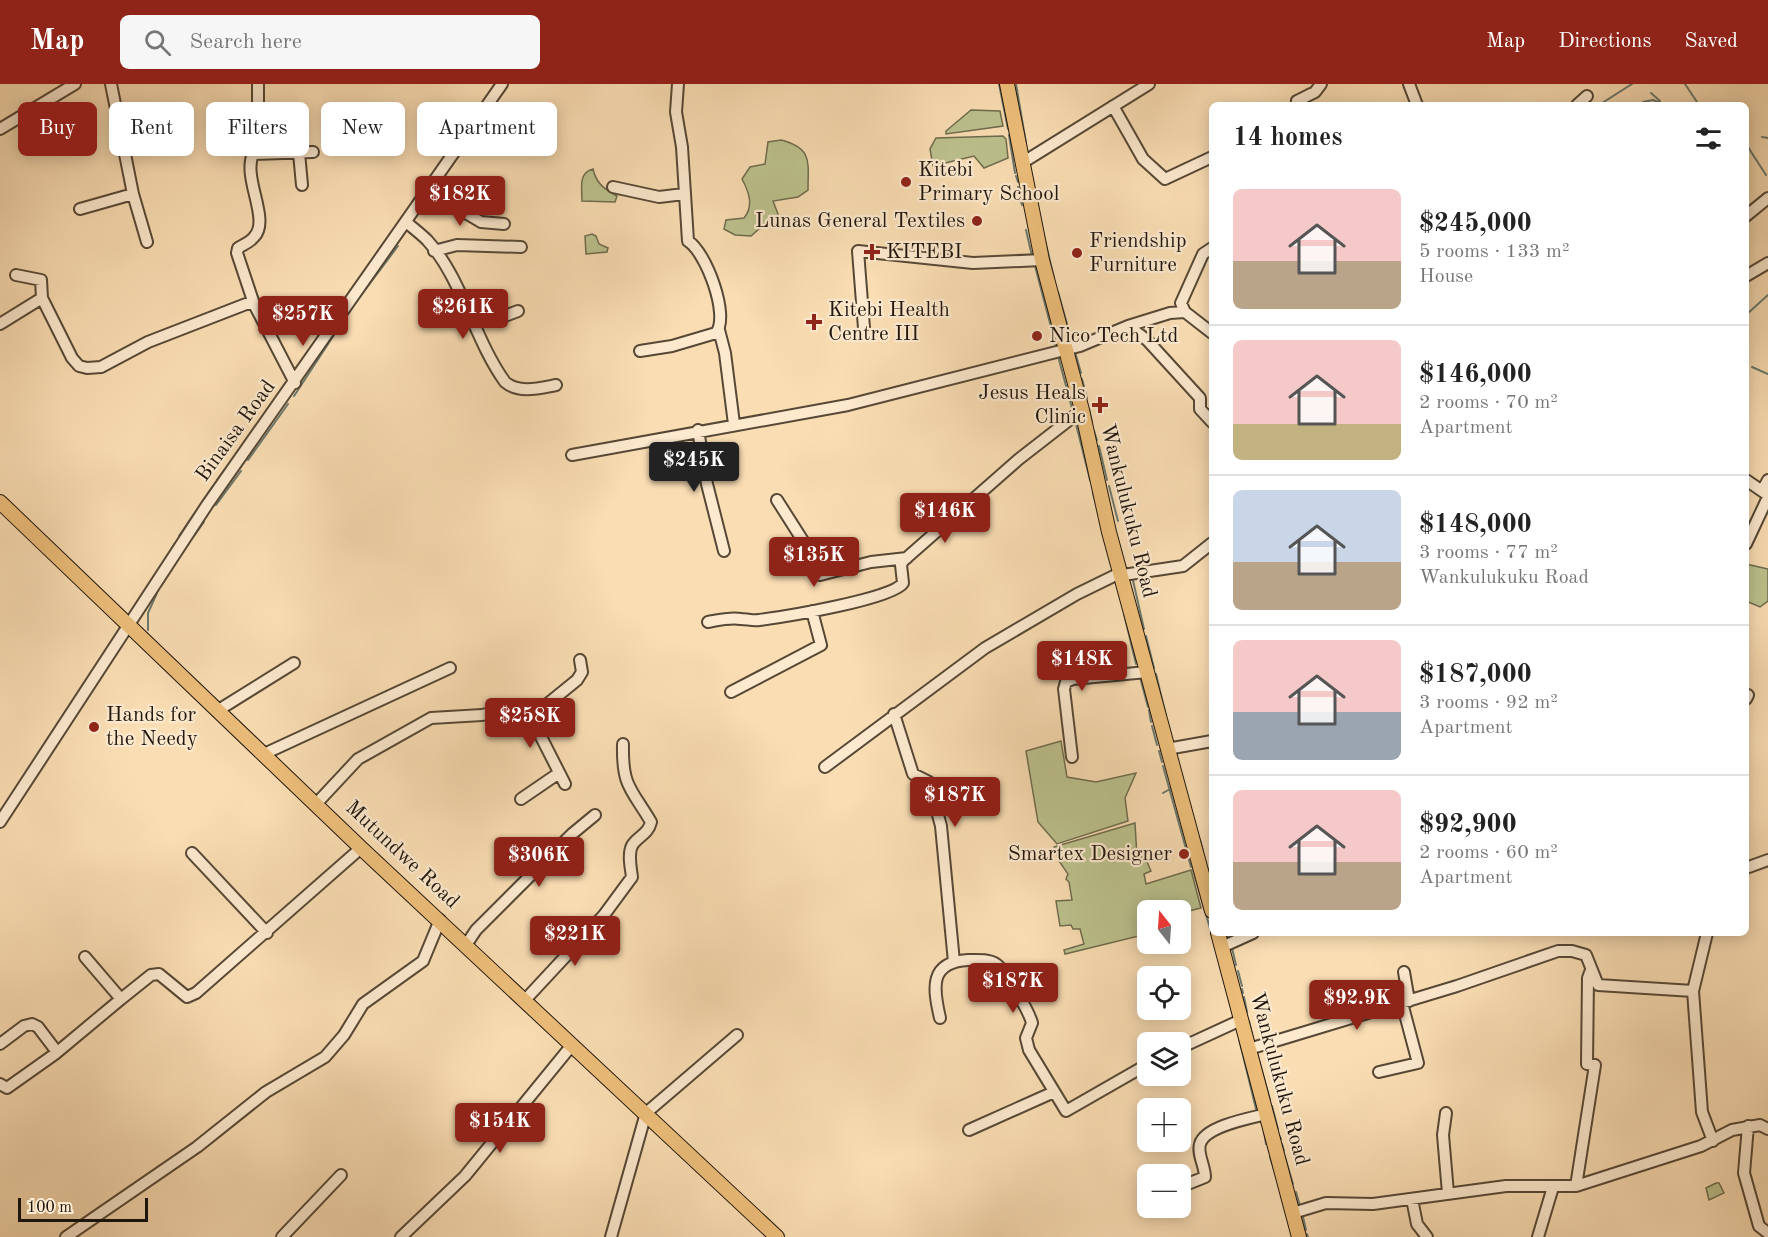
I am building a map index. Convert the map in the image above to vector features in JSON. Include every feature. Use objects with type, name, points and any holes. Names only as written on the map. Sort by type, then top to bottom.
[{"type":"main road","name":"Wankulukuku Road","points":[[1008,84],[1042,260],[1082,410],[1109,532],[1209,899]]},
{"type":"main road","name":"Mutundwe Road","points":[[0,502],[361,848],[777,1237]]},
{"type":"main road","name":"Wankulukuku Road","points":[[1219,936],[1299,1237]]},
{"type":"street","points":[[0,129],[75,84]]},
{"type":"street","points":[[111,84],[133,194],[147,242]]},
{"type":"street","points":[[258,84],[258,102]]},
{"type":"street","name":"Binaisa Road","points":[[0,822],[207,505],[502,84]]},
{"type":"street","points":[[678,84],[676,112],[682,147],[688,242],[699,252],[717,296],[719,330],[725,353],[734,424]]},
{"type":"street","points":[[1022,163],[1149,84]]},
{"type":"street","points":[[1298,102],[1315,92],[1320,84]]},
{"type":"street","points":[[1408,84],[1416,102]]},
{"type":"street","points":[[1580,102],[1587,96]]},
{"type":"street","points":[[1113,106],[1143,159],[1165,179],[1209,158]]},
{"type":"street","points":[[252,156],[248,171],[257,200],[258,231],[254,238],[238,248],[237,253],[254,304],[294,383]]},
{"type":"street","points":[[299,156],[302,185]]},
{"type":"street","points":[[613,187],[659,197],[684,194]]},
{"type":"street","points":[[429,191],[481,222],[504,224]]},
{"type":"street","points":[[80,209],[133,194]]},
{"type":"street","points":[[1749,214],[1768,198]]},
{"type":"street","points":[[406,222],[428,241],[442,261],[465,305],[475,332],[500,375],[510,387],[529,389],[556,385]]},
{"type":"street","points":[[434,251],[457,245],[521,246]]},
{"type":"street","points":[[1209,250],[1203,254],[1181,303],[1185,312],[1209,331]]},
{"type":"street","points":[[864,328],[858,251],[973,263],[1042,260]]},
{"type":"street","points":[[1749,274],[1768,262]]},
{"type":"street","points":[[16,275],[41,280],[42,298],[72,358],[80,366],[95,368],[148,342],[246,304],[254,304]]},
{"type":"street","points":[[0,324],[42,298]]},
{"type":"street","points":[[465,305],[497,319],[518,311]]},
{"type":"street","points":[[572,455],[698,430],[848,405],[1066,349],[1128,326],[1170,313],[1185,312]]},
{"type":"street","points":[[1128,326],[1148,340],[1200,398],[1200,409],[1209,419]]},
{"type":"street","points":[[640,351],[693,341],[719,330]]},
{"type":"street","points":[[708,621],[761,620],[812,611],[865,599],[901,586],[903,580],[901,565],[907,558],[1019,459],[1082,410]]},
{"type":"street","points":[[698,430],[707,484],[724,551]]},
{"type":"street","points":[[1749,536],[1766,494],[1768,480]]},
{"type":"street","points":[[1749,482],[1766,494]]},
{"type":"street","points":[[777,500],[805,544],[820,575],[871,562],[907,558]]},
{"type":"street","points":[[825,767],[985,648],[1077,594],[1122,574],[1183,566],[1209,545]]},
{"type":"street","points":[[731,692],[821,645],[812,611]]},
{"type":"street","points":[[316,804],[358,759],[431,718],[482,716],[527,707],[537,709],[545,706],[577,680],[582,672],[580,660]]},
{"type":"street","points":[[217,711],[294,663]]},
{"type":"street","points":[[264,754],[450,668]]},
{"type":"street","points":[[1072,757],[1064,689],[1066,682],[1073,679],[1147,672]]},
{"type":"street","points":[[537,709],[533,717],[535,725],[565,784]]},
{"type":"street","points":[[894,714],[913,774],[926,779],[931,785],[941,826],[954,962]]},
{"type":"street","points":[[1167,749],[1209,742]]},
{"type":"street","points":[[525,1000],[604,915],[632,877],[630,852],[633,844],[649,830],[651,822],[628,789],[622,762],[623,744]]},
{"type":"street","points":[[521,799],[559,773]]},
{"type":"street","points":[[466,945],[476,930],[572,834],[595,815]]},
{"type":"street","points":[[0,1083],[7,1088],[57,1052],[151,975],[159,974],[187,997],[196,993],[361,848]]},
{"type":"street","points":[[192,853],[267,933]]},
{"type":"street","points":[[1749,867],[1768,860]]},
{"type":"street","points":[[66,1237],[197,1147],[266,1092],[325,1057],[344,1035],[363,1005],[423,961],[440,920]]},
{"type":"street","points":[[1222,947],[1246,936]]},
{"type":"street","points":[[1706,936],[1693,991],[1702,1112],[1713,1141]]},
{"type":"street","points":[[1249,1049],[1406,1002],[1558,951],[1581,952],[1586,956],[1598,985],[1693,991]]},
{"type":"street","points":[[85,957],[121,999]]},
{"type":"street","points":[[940,1018],[936,1000],[937,974],[954,962],[979,960],[999,966],[1029,1012],[1032,1023],[1027,1043],[1066,1111],[1137,1070]]},
{"type":"street","points":[[1576,1186],[1595,1065],[1587,1064],[1586,1036],[1588,978],[1592,968]]},
{"type":"street","points":[[1378,1072],[1418,1063],[1406,1002],[1404,972]]},
{"type":"street","points":[[1191,1043],[1241,1020]]},
{"type":"street","points":[[0,1044],[24,1026],[32,1024],[38,1027],[57,1052]]},
{"type":"street","points":[[611,1237],[646,1113],[737,1035]]},
{"type":"street","points":[[401,1237],[465,1176],[572,1045]]},
{"type":"street","points":[[969,1130],[1054,1092]]},
{"type":"street","points":[[1191,1183],[1205,1177],[1200,1145],[1204,1137],[1224,1126],[1267,1113]]},
{"type":"street","points":[[1446,1113],[1443,1135],[1448,1193]]},
{"type":"street","points":[[1293,1213],[1326,1203],[1372,1204],[1506,1186],[1576,1186],[1713,1141],[1732,1130],[1760,1125],[1768,1129]]},
{"type":"street","points":[[1748,1126],[1744,1173],[1759,1226],[1768,1233]]},
{"type":"street","points":[[282,1237],[341,1175]]},
{"type":"street","points":[[1538,1237],[1553,1187]]},
{"type":"street","points":[[1412,1199],[1417,1224],[1426,1237]]},
{"type":"green space","points":[[971,110],[1000,111],[1003,126],[946,134],[946,131]]},
{"type":"green space","points":[[1003,136],[1006,139],[1008,158],[984,168],[974,156],[933,166],[930,149],[936,138]]},
{"type":"green space","points":[[781,140],[799,147],[804,152],[808,164],[808,190],[798,197],[773,201],[778,214],[777,223],[759,229],[751,236],[735,235],[724,229],[726,220],[744,218],[749,209],[748,194],[742,179],[750,167],[765,164],[768,142]]},
{"type":"green space","points":[[593,169],[601,185],[617,196],[615,202],[582,201],[583,177]]},
{"type":"green space","points":[[592,234],[596,236],[599,244],[608,248],[607,252],[586,254],[585,236]]},
{"type":"green space","points":[[1749,565],[1768,569],[1768,601],[1760,607],[1749,602]]},
{"type":"green space","points":[[1061,741],[1067,777],[1096,782],[1136,773],[1125,798],[1128,821],[1057,844],[1038,822],[1026,751]]},
{"type":"green space","points":[[1135,823],[1137,857],[1145,857],[1151,871],[1144,874],[1146,884],[1191,870],[1201,908],[1191,910],[1191,900],[1137,900],[1137,936],[1065,954],[1064,950],[1084,944],[1080,929],[1073,929],[1071,925],[1060,926],[1056,901],[1072,900],[1069,882],[1066,879],[1068,874],[1059,861],[1054,847]]},
{"type":"green space","points":[[1719,1183],[1724,1193],[1709,1200],[1706,1188]]},
{"type":"waterway","points":[[482,102],[495,84]]},
{"type":"waterway","points":[[999,84],[1008,129]]},
{"type":"waterway","points":[[1016,84],[1026,143]]},
{"type":"waterway","points":[[1604,102],[1632,84]]},
{"type":"waterway","points":[[1685,84],[1697,102]]},
{"type":"waterway","points":[[1651,93],[1660,101]]},
{"type":"waterway","points":[[1643,102],[1653,100],[1658,102]]},
{"type":"waterway","points":[[1009,135],[1015,173]]},
{"type":"waterway","points":[[1762,137],[1768,138]]},
{"type":"waterway","points":[[1749,149],[1766,175]]},
{"type":"waterway","points":[[412,202],[433,173]]},
{"type":"waterway","points":[[1016,176],[1018,182]]},
{"type":"waterway","points":[[1018,187],[1022,205]]},
{"type":"waterway","points":[[400,221],[409,207]]},
{"type":"waterway","points":[[1026,230],[1032,256]]},
{"type":"waterway","points":[[1044,236],[1054,278]]},
{"type":"waterway","points":[[294,396],[353,306],[398,246]]},
{"type":"waterway","points":[[1035,266],[1056,346]]},
{"type":"waterway","points":[[1058,292],[1067,324]]},
{"type":"waterway","points":[[1749,312],[1768,295]]},
{"type":"waterway","points":[[1069,329],[1073,344]]},
{"type":"waterway","points":[[1075,352],[1081,373]]},
{"type":"waterway","points":[[1058,356],[1073,412]]},
{"type":"waterway","points":[[1752,367],[1768,374]]},
{"type":"waterway","points":[[1082,379],[1087,398]]},
{"type":"waterway","points":[[248,460],[288,404]]},
{"type":"waterway","points":[[1089,409],[1092,422]]},
{"type":"waterway","points":[[1075,420],[1090,480]]},
{"type":"waterway","points":[[1094,431],[1097,440]]},
{"type":"waterway","points":[[1099,446],[1107,480]]},
{"type":"waterway","points":[[217,480],[225,469]]},
{"type":"waterway","points":[[216,505],[241,471]]},
{"type":"waterway","points":[[179,536],[213,486]]},
{"type":"waterway","points":[[1109,486],[1118,521]]},
{"type":"waterway","points":[[1093,493],[1096,504]]},
{"type":"waterway","points":[[191,540],[204,522]]},
{"type":"waterway","points":[[166,559],[175,543]]},
{"type":"waterway","points":[[161,586],[182,553]]},
{"type":"waterway","points":[[1132,576],[1144,629]]},
{"type":"waterway","points":[[148,630],[148,613],[157,593]]},
{"type":"waterway","points":[[1124,614],[1136,664]]},
{"type":"waterway","points":[[1146,636],[1154,668]]},
{"type":"waterway","points":[[1156,674],[1166,716]]},
{"type":"waterway","points":[[1140,677],[1148,707]]},
{"type":"waterway","points":[[1149,710],[1151,722]]},
{"type":"waterway","points":[[1152,726],[1157,745]]},
{"type":"waterway","points":[[1159,751],[1162,762]]},
{"type":"waterway","points":[[1163,766],[1191,867]]},
{"type":"waterway","points":[[1163,793],[1170,789]]},
{"type":"waterway","points":[[1200,840],[1203,851]]},
{"type":"waterway","points":[[1193,870],[1209,925]]},
{"type":"waterway","points":[[1228,936],[1229,941]]},
{"type":"waterway","points":[[1232,948],[1236,965]]},
{"type":"waterway","points":[[1238,971],[1242,986]]},
{"type":"waterway","points":[[1242,989],[1243,993]]},
{"type":"waterway","points":[[1244,997],[1247,1012]]},
{"type":"waterway","points":[[1249,1021],[1254,1043]]},
{"type":"waterway","points":[[1239,1039],[1256,1109]]},
{"type":"waterway","points":[[1257,1053],[1270,1100]]},
{"type":"waterway","points":[[1272,1106],[1278,1129]]},
{"type":"waterway","points":[[1264,1131],[1266,1144]]},
{"type":"waterway","points":[[1279,1135],[1281,1139]]},
{"type":"waterway","points":[[1282,1144],[1284,1151]]},
{"type":"waterway","points":[[1270,1157],[1278,1182]]},
{"type":"waterway","points":[[1285,1157],[1293,1184]]},
{"type":"waterway","points":[[1296,1192],[1300,1206]]},
{"type":"waterway","points":[[1303,1217],[1306,1230]]},
{"type":"place","name":"Kitebi Primary School","points":[[906,182]]},
{"type":"place","name":"Lunas General Textiles","points":[[977,221]]},
{"type":"place","name":"KITEBI","points":[[872,252]]},
{"type":"place","name":"Friendship Furniture","points":[[1077,253]]},
{"type":"place","name":"Kitebi Health Centre III","points":[[814,322]]},
{"type":"place","name":"Nico Tech Ltd","points":[[1037,336]]},
{"type":"place","name":"Jesus Heals Clinic","points":[[1100,405]]},
{"type":"place","name":"Hands for the Needy","points":[[94,727]]},
{"type":"place","name":"Smartex Designer","points":[[1184,854]]}]
